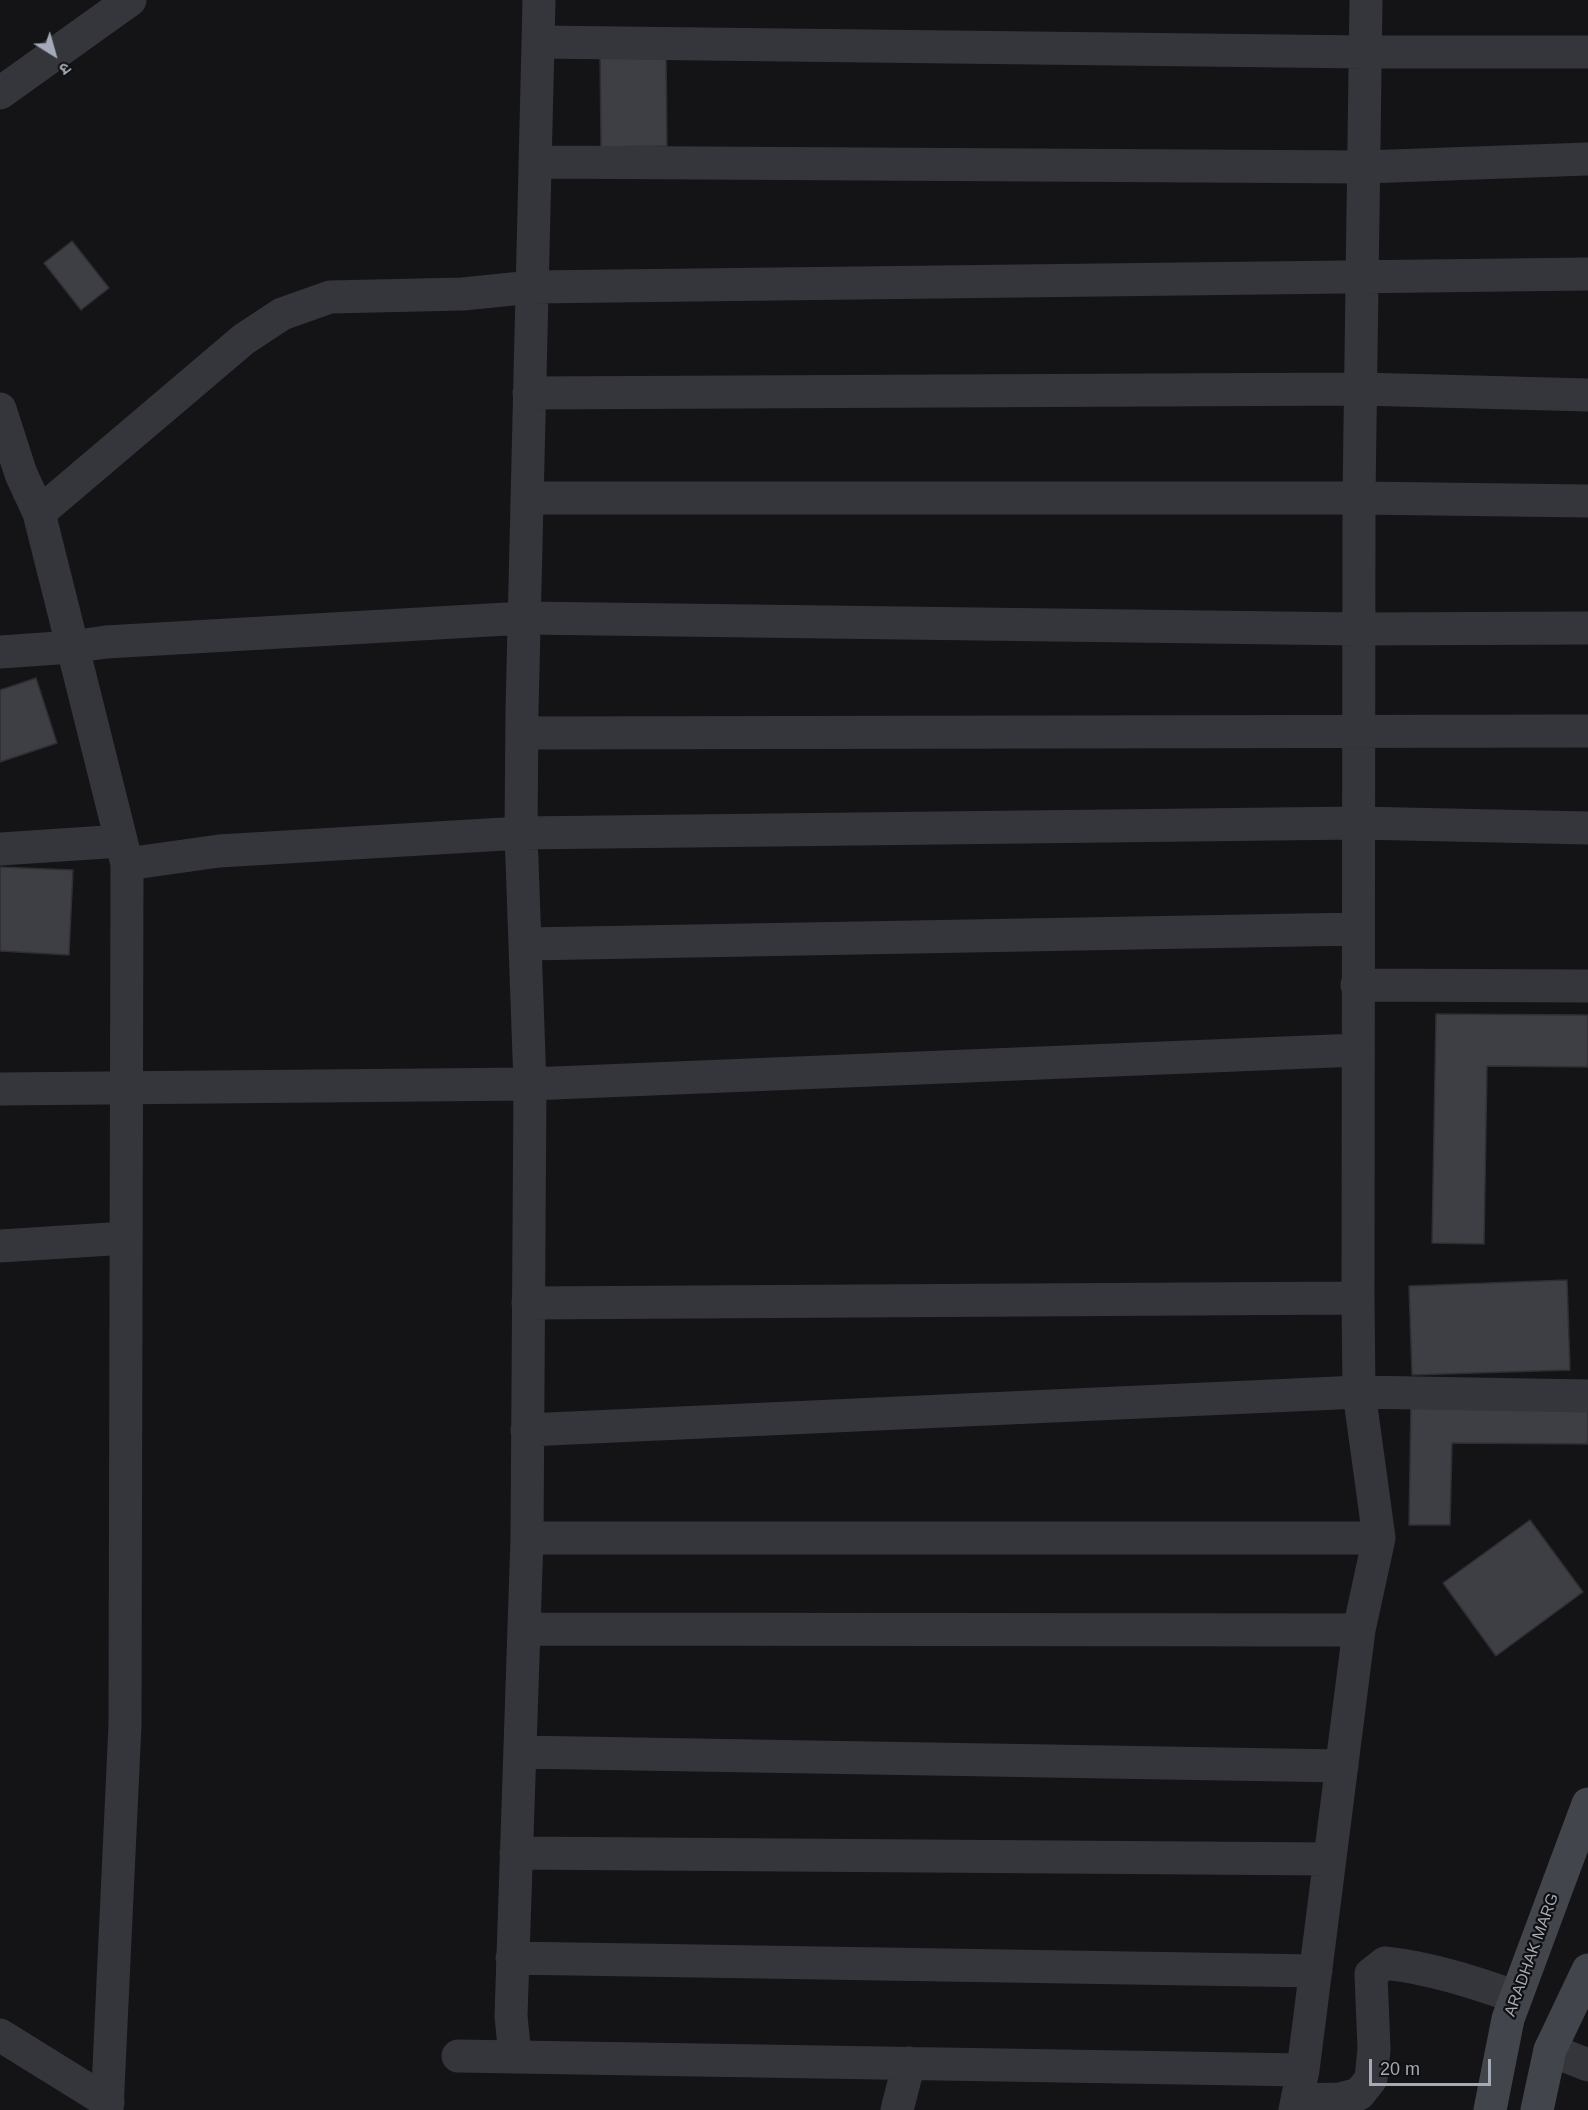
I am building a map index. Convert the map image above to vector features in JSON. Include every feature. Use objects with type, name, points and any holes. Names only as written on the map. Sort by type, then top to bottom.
[{"type":"main road","name":"ARADHAK MARG","points":[[1490,2110],[1508,2019],[1588,1804]]},
{"type":"main road","points":[[1537,2110],[1550,2050],[1588,1970]]},
{"type":"street","points":[[0,93],[130,0]]},
{"type":"street","points":[[515,2056],[511,2016],[527,1538],[530,1084],[521,833],[522,733],[539,0]]},
{"type":"street","points":[[1299,2093],[1359,1630],[1379,1538],[1359,1392],[1358,1298],[1358,629],[1366,0]]},
{"type":"street","points":[[538,42],[1365,52],[1588,52]]},
{"type":"street","points":[[536,162],[1364,167],[1588,159]]},
{"type":"street","points":[[39,513],[244,339],[282,314],[330,297],[463,294],[532,287],[1588,274]]},
{"type":"street","points":[[529,393],[1361,388],[1588,395]]},
{"type":"street","points":[[0,410],[10,475],[39,513],[124,852],[127,1088],[125,1725],[107,2106]]},
{"type":"street","points":[[527,498],[1359,498],[1588,501]]},
{"type":"street","points":[[0,652],[106,642],[524,618],[1358,629],[1588,628]]},
{"type":"street","points":[[522,733],[1588,731]]},
{"type":"street","points":[[0,849],[124,852],[219,851],[521,833],[1358,823],[1588,828]]},
{"type":"street","points":[[526,944],[1358,929]]},
{"type":"street","points":[[1357,985],[1588,986]]},
{"type":"street","points":[[0,1089],[530,1084],[1357,1050]]},
{"type":"street","points":[[0,1246],[126,1238]]},
{"type":"street","points":[[528,1303],[1358,1298]]},
{"type":"street","points":[[527,1430],[1359,1392],[1588,1396]]},
{"type":"street","points":[[527,1538],[1379,1538]]},
{"type":"street","points":[[524,1629],[1359,1630]]},
{"type":"street","points":[[520,1752],[1342,1766]]},
{"type":"street","points":[[516,1853],[1330,1859]]},
{"type":"street","points":[[512,1958],[1316,1971]]},
{"type":"street","points":[[458,2056],[909,2062],[1299,2093],[1340,2099],[1359,2094],[1371,2079],[1374,2049],[1371,1974],[1385,1963],[1412,1966],[1516,1997]]},
{"type":"street","points":[[0,2036],[107,2106]]},
{"type":"street","points":[[1550,2050],[1588,2065]]},
{"type":"street","points":[[897,2110],[909,2062]]},
{"type":"building","points":[[666,52],[667,146],[601,147],[600,53]]},
{"type":"building","points":[[72,241],[109,288],[81,310],[44,263]]},
{"type":"building","points":[[36,678],[57,743],[0,762],[0,690]]},
{"type":"building","points":[[0,867],[73,870],[69,955],[0,951]]},
{"type":"building","points":[[1436,1014],[1588,1015],[1588,1067],[1487,1066],[1484,1244],[1432,1243]]},
{"type":"building","points":[[1567,1280],[1570,1370],[1412,1375],[1409,1286]]},
{"type":"building","points":[[1411,1400],[1588,1403],[1588,1444],[1452,1443],[1450,1525],[1409,1525]]},
{"type":"building","points":[[1530,1520],[1583,1592],[1496,1656],[1443,1583]]}]
